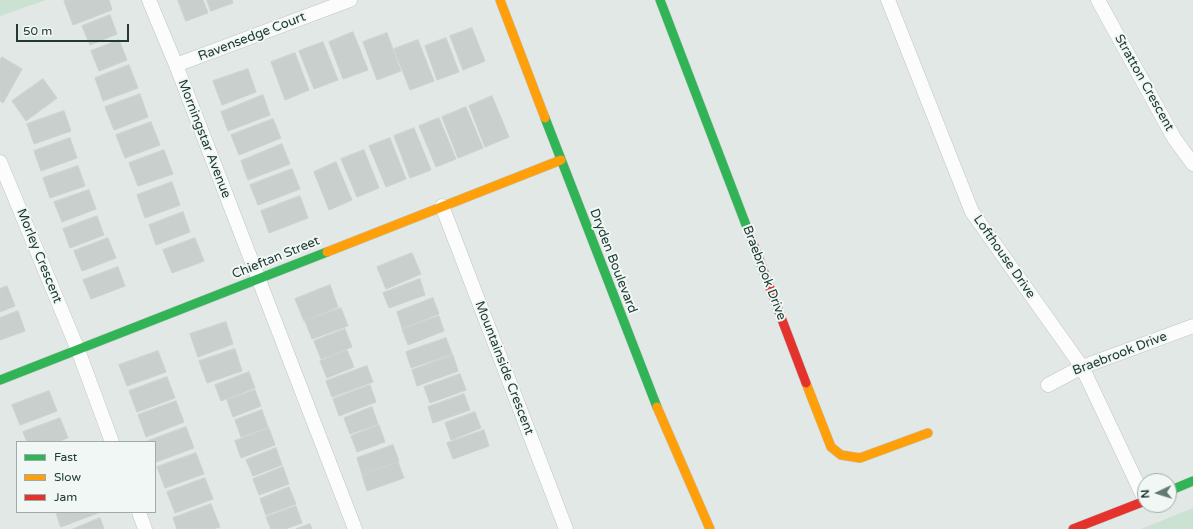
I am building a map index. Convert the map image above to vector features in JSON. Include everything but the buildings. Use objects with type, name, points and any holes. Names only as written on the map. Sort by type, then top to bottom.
[{"type":"street","name":"Morningstar Avenue","points":[[149,0],[176,65],[258,278]]},
{"type":"street","name":"Ravensedge Court","points":[[176,65],[350,0]]},
{"type":"street","name":"Dryden Boulevard","points":[[500,0],[648,388],[710,529]]},
{"type":"street","name":"Braebrook Drive","points":[[660,0],[831,447],[841,455],[860,458],[928,433]]},
{"type":"street","name":"Lofthouse Drive","points":[[888,0],[972,212],[1082,367],[1137,483]]},
{"type":"street","name":"Stratton Crescent","points":[[1098,0],[1174,138],[1193,164]]},
{"type":"street","name":"Chieftan Street","points":[[0,380],[561,160]]},
{"type":"street","name":"Morley Crescent","points":[[0,162],[78,350],[112,441]]},
{"type":"street","name":"Mountainside Crescent","points":[[442,206],[566,529]]},
{"type":"street","points":[[258,278],[355,529]]},
{"type":"street","name":"Braebrook Drive","points":[[1048,385],[1082,367],[1193,326]]},
{"type":"street","points":[[1177,488],[1193,481]]},
{"type":"street","points":[[1073,529],[1137,503]]},
{"type":"street","points":[[139,513],[145,529]]},
{"type":"green space","points":[[0,0],[46,0],[0,16]]},
{"type":"green space","points":[[1193,508],[1193,529],[1141,529]]},
{"type":"traffic: fast","points":[[660,0],[751,238]]},
{"type":"traffic: fast","points":[[545,118],[657,407]]},
{"type":"traffic: fast","points":[[0,380],[327,252]]},
{"type":"traffic: fast","points":[[1177,488],[1193,481]]},
{"type":"traffic: slow","points":[[500,0],[545,118]]},
{"type":"traffic: slow","points":[[327,252],[561,160]]},
{"type":"traffic: slow","points":[[806,383],[831,447],[841,455],[860,458],[928,433]]},
{"type":"traffic: slow","points":[[657,407],[710,529]]},
{"type":"traffic: jam","points":[[751,238],[806,383]]},
{"type":"traffic: jam","points":[[1073,529],[1137,504]]}]
